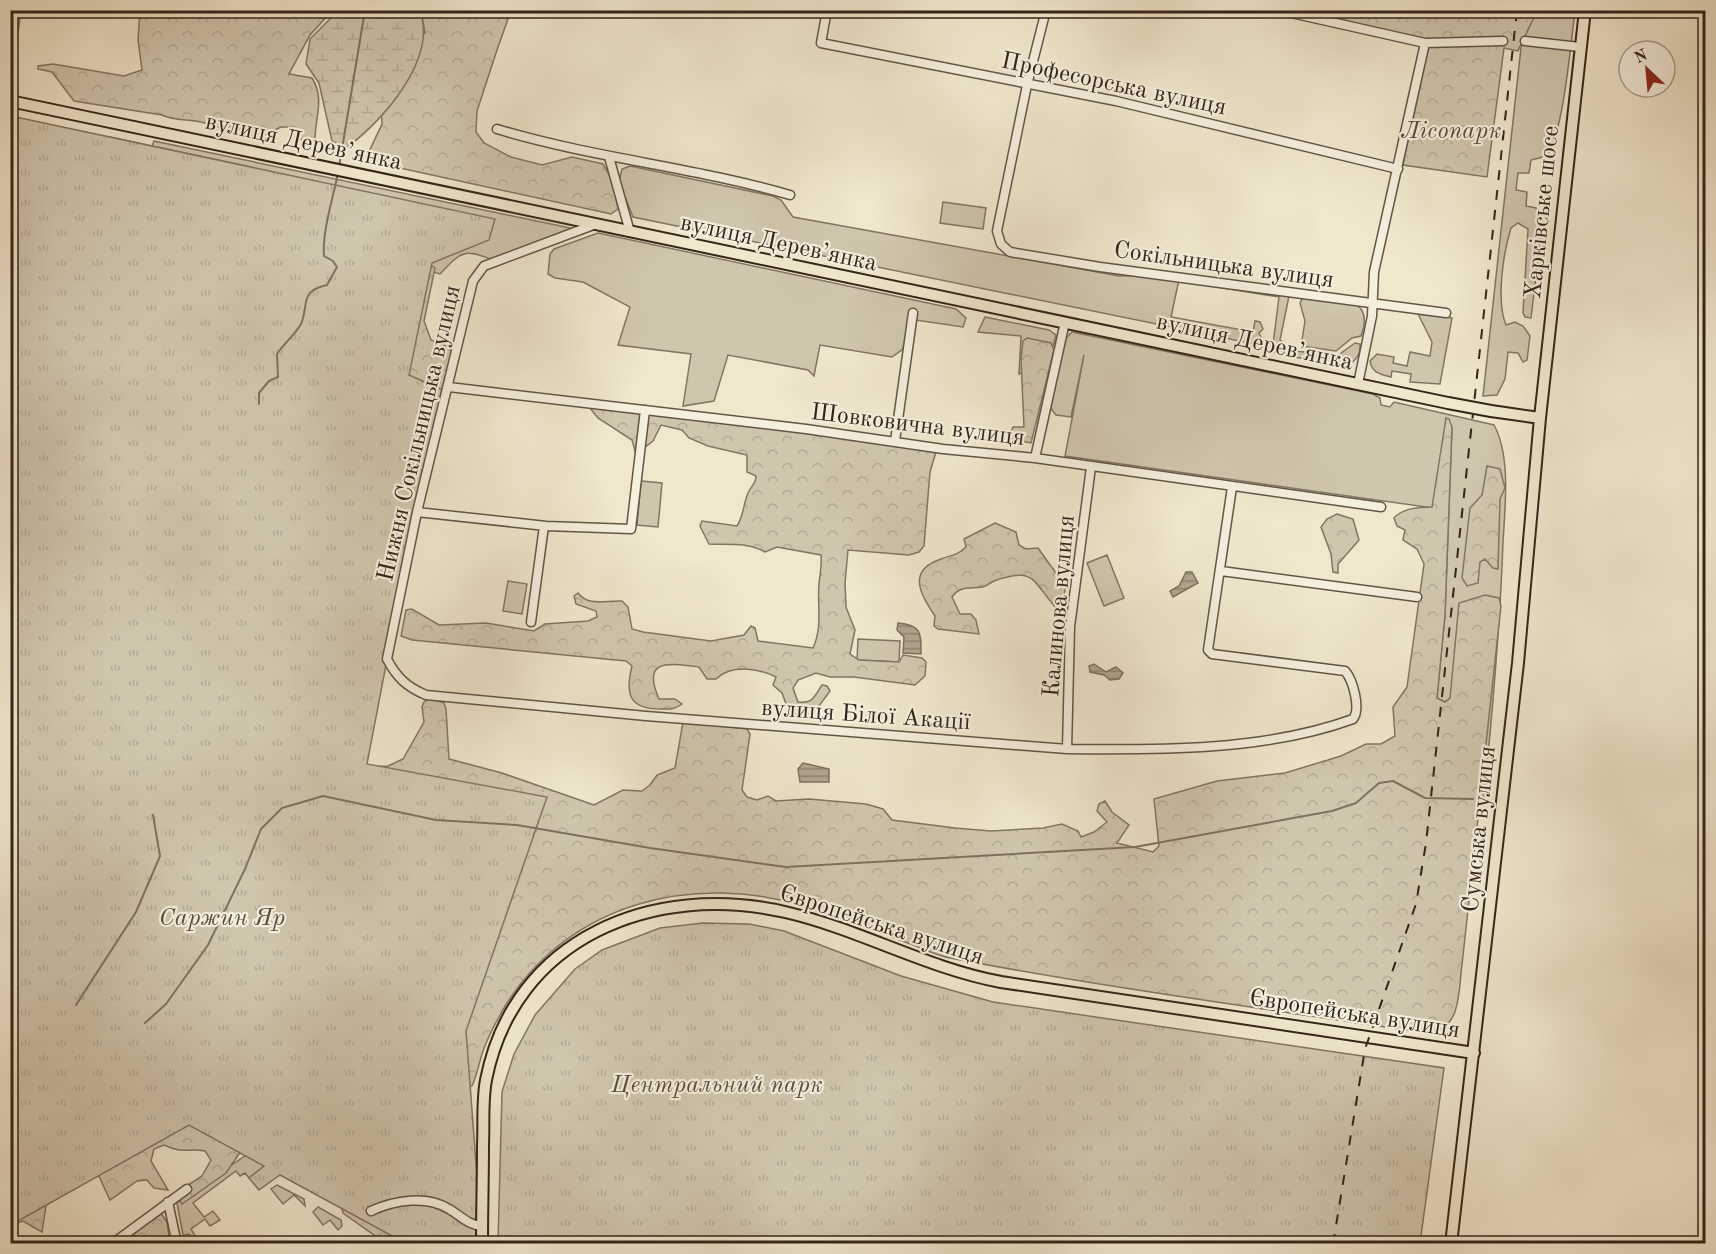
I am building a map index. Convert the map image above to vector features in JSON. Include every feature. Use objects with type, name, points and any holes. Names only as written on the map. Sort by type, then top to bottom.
[{"type":"main road","name":"Харківське шосе","points":[[1540,418],[1585,10]]},
{"type":"main road","name":"вулиця Дерев’янка","points":[[10,101],[1448,403],[1540,418]]},
{"type":"main road","name":"Сумська вулиця","points":[[1451,1244],[1518,663],[1540,418]]},
{"type":"main road","name":"Європейська вулиця","points":[[482,1244],[486,1082],[500,1035],[520,1000],[551,964],[579,941],[620,920],[671,906],[726,904],[786,912],[955,972],[993,980],[1474,1053]]},
{"type":"street","name":"Професорська вулиця","points":[[827,10],[821,43],[1214,124],[1398,169]]},
{"type":"street","points":[[1027,85],[1046,10]]},
{"type":"street","points":[[1278,10],[1425,43],[1503,41]]},
{"type":"street","points":[[1525,41],[1580,47]]},
{"type":"street","points":[[1358,384],[1373,304],[1374,272],[1425,43]]},
{"type":"street","name":"Сокільницька вулиця","points":[[1027,85],[997,231],[1001,244],[1015,254],[1446,313]]},
{"type":"street","points":[[497,129],[609,157],[761,187],[790,195]]},
{"type":"street","points":[[609,157],[630,232]]},
{"type":"street","name":"Нижня Сокільницька вулиця","points":[[387,659],[417,512],[477,274],[492,263],[596,224]]},
{"type":"street","points":[[895,441],[913,313]]},
{"type":"street","points":[[1035,458],[1065,322]]},
{"type":"street","name":"Шовковична вулиця","points":[[448,387],[1035,458],[1381,507]]},
{"type":"street","points":[[417,512],[544,526],[631,529],[645,410]]},
{"type":"street","name":"Калинова вулиця","points":[[1067,749],[1070,627],[1091,467]]},
{"type":"street","points":[[1232,487],[1221,571],[1417,597]]},
{"type":"street","points":[[531,622],[544,526]]},
{"type":"street","name":"вулиця Білої Акації","points":[[387,659],[395,675],[409,688],[426,695],[448,699],[1067,749],[1136,750],[1264,741],[1355,717],[1357,711],[1351,679],[1345,671],[1212,654],[1208,647],[1221,571]]},
{"type":"street","points":[[112,1244],[187,1190]]},
{"type":"street","points":[[371,1211],[427,1200],[450,1209],[472,1225],[482,1226]]},
{"type":"street","points":[[168,1202],[177,1244]]},
{"type":"green space","points":[[11,10],[21,11],[16,47],[11,58]]},
{"type":"green space","points":[[140,11],[328,11],[329,14],[310,35],[289,74],[312,78],[316,86],[319,101],[315,140],[302,141],[292,127],[281,127],[256,139],[243,129],[223,128],[162,115],[74,101],[52,72],[38,69],[38,66],[53,64],[124,76],[142,70],[138,40]]},
{"type":"green space","points":[[330,11],[420,11],[423,30],[421,49],[414,69],[403,88],[375,122],[346,148],[332,141],[319,83],[306,64],[310,39],[330,19]]},
{"type":"green space","points":[[421,11],[516,11],[508,19],[497,50],[477,111],[476,132],[484,143],[511,157],[542,165],[572,157],[603,164],[613,182],[618,209],[611,214],[377,163],[366,158],[382,124],[381,107],[416,41],[425,33]]},
{"type":"green space","points":[[594,11],[667,11],[602,17]]},
{"type":"green space","name":"Лісопарк","points":[[1284,11],[1537,11],[1518,51],[1504,48],[1487,177],[1403,165],[1425,43]]},
{"type":"green space","points":[[1525,11],[1575,11],[1566,87],[1553,145],[1547,156],[1531,160],[1529,173],[1518,173],[1516,190],[1527,192],[1526,206],[1536,208],[1543,219],[1531,318],[1525,317],[1523,313],[1528,229],[1518,223],[1511,228],[1503,264],[1501,303],[1503,315],[1506,325],[1515,322],[1523,326],[1530,336],[1527,360],[1523,362],[1518,353],[1508,352],[1505,379],[1497,395],[1483,396]]},
{"type":"green space","name":"Саржин Яр","points":[[11,116],[495,219],[489,240],[432,263],[409,375],[443,390],[423,472],[367,764],[547,797],[466,1031],[482,1243],[405,1243],[280,1175],[259,1190],[249,1178],[264,1166],[189,1125],[11,1225]]},
{"type":"green space","name":"Саржин Яр","points":[[110,137],[301,178],[435,268],[424,321],[431,340],[449,347],[452,355],[409,528],[366,767],[388,766],[403,759],[424,722],[422,707],[424,702],[430,698],[444,703],[446,709],[449,759],[502,773],[594,805],[623,790],[642,791],[657,775],[675,768],[683,722],[747,729],[750,734],[742,790],[747,797],[757,800],[768,796],[776,801],[809,799],[866,804],[883,809],[892,820],[991,831],[1043,828],[1062,824],[1078,831],[1081,837],[1094,832],[1107,822],[1097,811],[1099,804],[1105,801],[1112,812],[1129,825],[1117,843],[1153,852],[1159,846],[1154,799],[1217,781],[1285,773],[1341,756],[1366,744],[1381,744],[1395,736],[1393,707],[1407,687],[1424,564],[1417,549],[1403,540],[1405,530],[1397,526],[1394,518],[1407,510],[1432,507],[1446,418],[1449,419],[1452,427],[1445,615],[1437,698],[1445,702],[1450,698],[1459,603],[1485,595],[1499,598],[1501,606],[1460,988],[1452,1018],[1446,1026],[1437,1031],[1425,1033],[1009,969],[939,955],[804,906],[762,897],[720,893],[678,896],[638,904],[600,919],[565,941],[534,968],[507,1003],[485,1045],[472,1086],[467,1088],[10,1010]]},
{"type":"green space","points":[[154,141],[575,229],[492,260],[475,254],[463,254],[440,274],[392,260],[152,146]]},
{"type":"green space","points":[[630,166],[773,196],[781,200],[793,217],[1119,276],[1180,275],[1171,317],[1253,332],[1255,321],[1260,322],[1263,329],[1259,333],[1263,341],[1259,345],[633,217],[619,182],[622,169]]},
{"type":"green space","points":[[943,202],[986,208],[983,229],[940,223]]},
{"type":"green space","points":[[598,233],[956,309],[966,318],[963,327],[909,319],[903,349],[892,357],[820,345],[814,376],[808,370],[728,355],[714,401],[683,406],[691,354],[618,345],[630,307],[583,282],[555,278],[548,274],[550,254],[554,249]]},
{"type":"green space","points":[[1211,283],[1289,296],[1280,340],[1296,351],[1337,356],[1355,343],[1360,344],[1358,357],[1341,367],[1272,352],[1279,297],[1210,286]]},
{"type":"green space","points":[[1303,297],[1339,299],[1358,306],[1363,312],[1364,322],[1361,336],[1352,338],[1336,351],[1301,346],[1305,321],[1300,303]]},
{"type":"green space","points":[[1418,314],[1452,318],[1440,384],[1410,382],[1411,374],[1392,371],[1391,377],[1387,376],[1377,372],[1371,365],[1370,361],[1377,354],[1394,357],[1393,363],[1407,366],[1410,352],[1430,356],[1432,342]]},
{"type":"green space","points":[[985,317],[1049,330],[1056,335],[1054,343],[1044,360],[1019,374],[1021,336],[978,332]]},
{"type":"green space","points":[[1072,332],[1373,394],[1380,398],[1381,405],[1390,407],[1394,402],[1494,425],[1503,451],[1506,498],[1498,641],[1483,806],[1450,699],[1445,702],[1437,698],[1445,615],[1452,427],[1433,508],[1065,456],[1084,355],[1071,417],[1056,415],[1049,406],[1065,339]]},
{"type":"green space","points":[[1027,338],[1051,343],[1054,350],[1031,443],[1014,440],[1009,436],[1013,427],[1024,427],[1021,359],[1023,341]]},
{"type":"green space","points":[[589,407],[783,428],[936,452],[930,472],[924,546],[919,552],[909,555],[848,550],[845,583],[846,607],[855,630],[850,654],[859,660],[899,662],[903,655],[922,658],[926,662],[925,676],[915,685],[854,677],[830,677],[816,673],[798,680],[793,688],[798,702],[810,701],[822,685],[827,686],[830,691],[816,710],[804,717],[789,712],[782,693],[773,685],[776,677],[769,674],[737,669],[722,674],[716,679],[707,679],[699,667],[668,665],[656,670],[653,676],[654,686],[659,699],[675,699],[682,704],[672,709],[660,709],[642,706],[632,698],[629,685],[632,666],[626,661],[412,640],[401,636],[406,610],[412,609],[439,625],[486,623],[534,631],[545,624],[588,621],[597,617],[596,611],[576,604],[574,596],[578,593],[592,601],[622,601],[628,607],[632,629],[643,632],[711,641],[744,635],[751,626],[755,628],[758,641],[813,648],[819,624],[821,555],[777,547],[765,552],[745,545],[709,544],[700,526],[702,521],[737,526],[748,493],[756,479],[756,476],[747,472],[747,455],[708,446],[689,438],[682,430],[661,425],[653,441],[636,454],[632,440],[598,418]]},
{"type":"green space","points":[[1487,466],[1500,469],[1505,488],[1500,499],[1498,569],[1493,568],[1485,559],[1480,562],[1478,583],[1467,586],[1462,578],[1470,508],[1482,495]]},
{"type":"green space","points":[[641,481],[662,483],[658,527],[637,525]]},
{"type":"green space","points":[[1337,514],[1353,519],[1359,540],[1338,564],[1338,573],[1333,572],[1331,554],[1321,527],[1327,519]]},
{"type":"green space","points":[[995,523],[1016,532],[1019,545],[1026,549],[1038,548],[1066,587],[1062,601],[1056,608],[1031,578],[1017,575],[1007,577],[983,587],[962,589],[952,597],[960,614],[971,614],[976,620],[979,634],[938,629],[934,626],[935,616],[922,592],[920,577],[923,570],[930,564],[960,552],[966,547],[964,539]]},
{"type":"green space","points":[[1107,555],[1124,598],[1104,606],[1087,563]]},
{"type":"green space","points":[[508,581],[527,584],[522,614],[503,611]]},
{"type":"green space","points":[[858,639],[900,641],[899,662],[857,660]]},
{"type":"green space","name":"Центральний парк","points":[[703,923],[749,924],[784,931],[901,976],[993,1002],[1444,1068],[1420,1243],[498,1243],[502,1092],[514,1054],[535,1015],[575,969],[602,950],[660,928]]},
{"type":"green space","points":[[185,1119],[241,1151],[226,1173],[182,1204],[176,1193],[202,1176],[211,1160],[205,1151],[180,1150],[164,1145],[154,1149],[151,1161],[168,1190],[154,1188],[147,1180],[137,1181],[110,1200],[96,1170],[47,1199],[42,1232],[23,1221],[11,1225],[10,1188]]},
{"type":"green space","points":[[249,1153],[269,1163],[249,1178],[245,1173],[240,1176],[236,1171],[193,1203],[204,1217],[213,1211],[220,1220],[210,1226],[205,1219],[191,1229],[196,1237],[192,1240],[189,1234],[183,1235],[177,1203]]},
{"type":"green space","points":[[277,1185],[304,1199],[305,1206],[294,1195],[283,1204],[271,1189]]},
{"type":"green space","points":[[341,1204],[421,1243],[378,1243],[378,1238],[343,1213]]},
{"type":"green space","points":[[318,1207],[341,1220],[342,1226],[338,1230],[330,1220],[323,1225],[313,1212]]},
{"type":"green space","points":[[160,1212],[167,1222],[170,1243],[145,1243],[132,1234]]},
{"type":"shaded area","points":[[1186,572],[1192,572],[1198,583],[1173,597],[1170,591],[1179,586]]},
{"type":"shaded area","points":[[898,623],[916,628],[920,635],[921,654],[903,653],[904,637],[897,630]]},
{"type":"shaded area","points":[[1094,664],[1106,672],[1116,667],[1123,673],[1119,679],[1110,680],[1104,675],[1090,672],[1089,666]]},
{"type":"shaded area","points":[[803,763],[829,769],[829,782],[800,782],[798,769]]},
{"type":"waterway","points":[[339,167],[365,10]]},
{"type":"waterway","points":[[259,404],[259,393],[269,381],[278,377],[277,354],[301,324],[306,300],[312,291],[327,285],[337,267],[333,261],[324,256],[324,247],[326,226],[338,173]]},
{"type":"waterway","points":[[145,1023],[166,1004],[208,945],[245,869],[261,829],[282,808],[323,796],[436,820],[517,825],[650,848],[786,867],[1135,847],[1332,811],[1356,803],[1379,783],[1393,781],[1425,798],[1473,799]]},
{"type":"waterway","points":[[76,1005],[136,912],[160,856],[153,815]]},
{"type":"railway","points":[[1333,1244],[1365,1049],[1416,904],[1426,843],[1517,10]]}]
